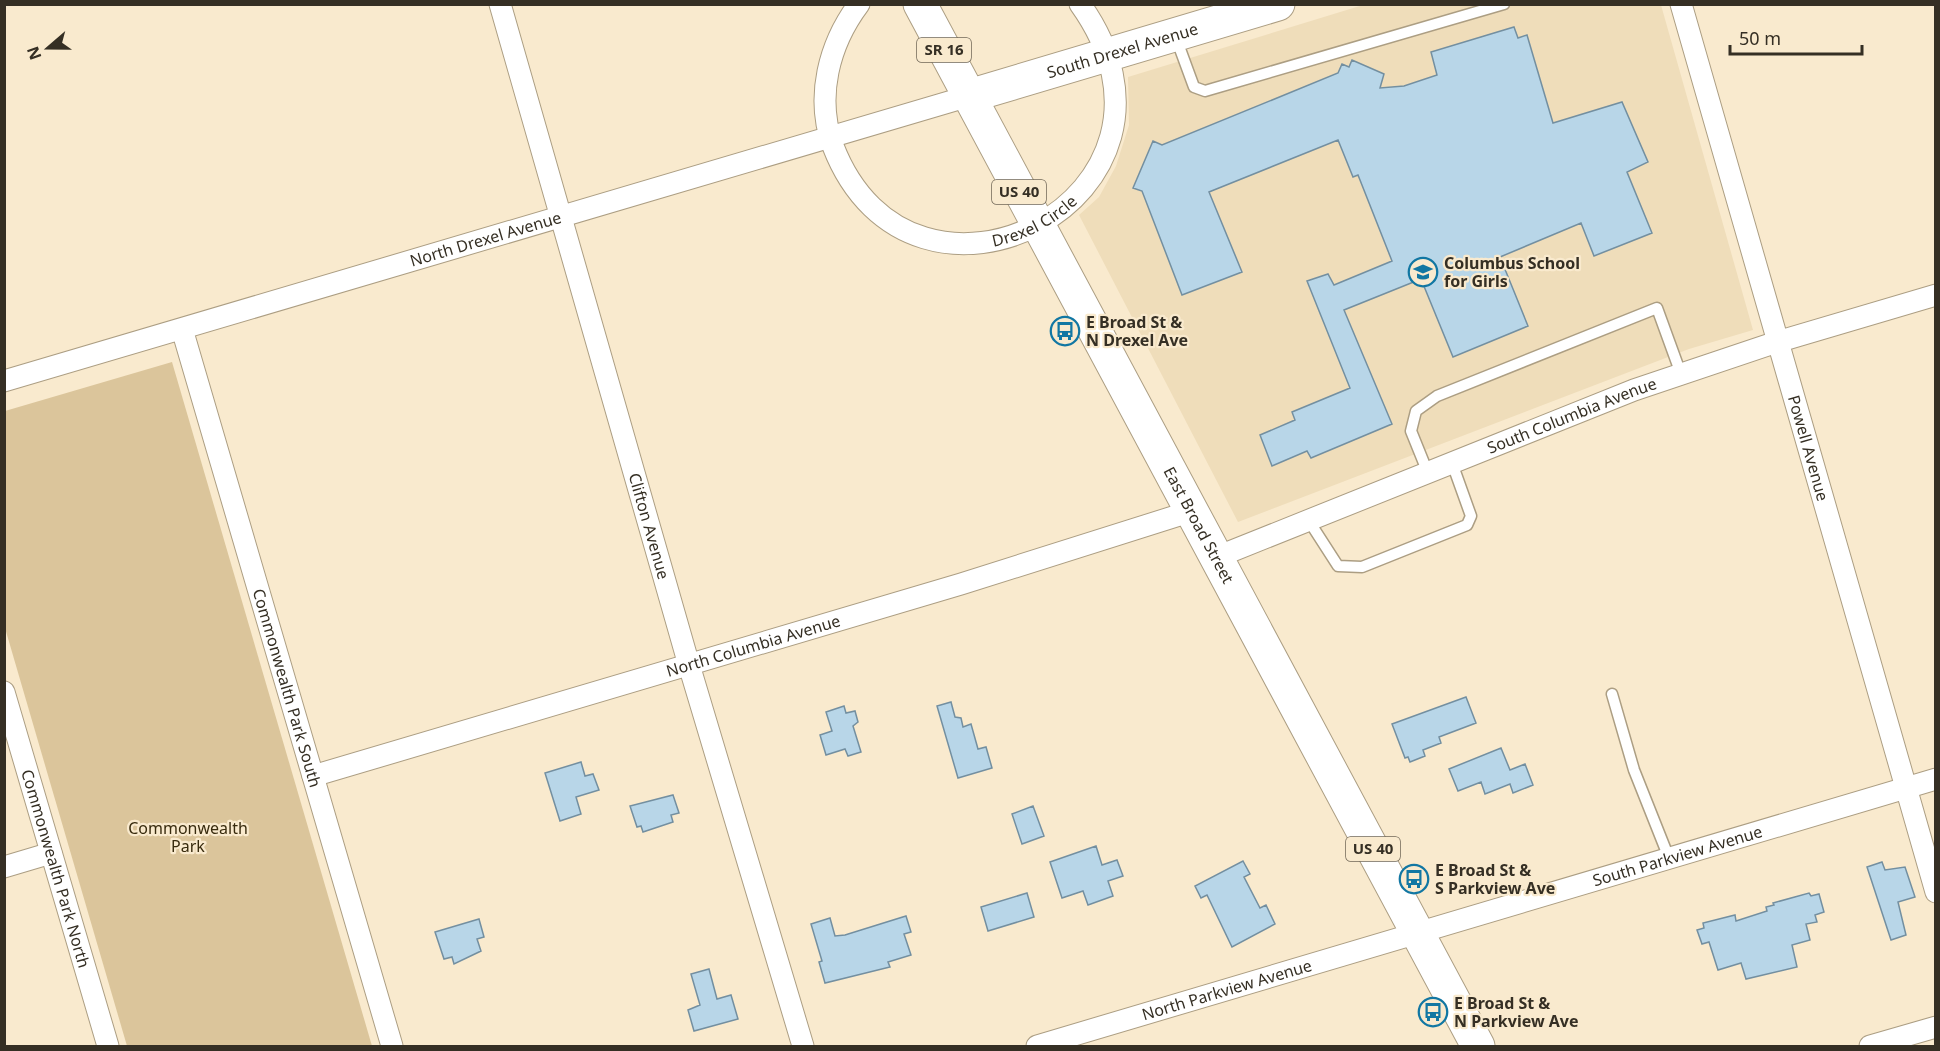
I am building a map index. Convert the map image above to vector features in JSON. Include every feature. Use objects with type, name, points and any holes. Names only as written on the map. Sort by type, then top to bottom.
[{"type":"main road","name":"East Broad Street","points":[[920,4],[1478,1047]]},
{"type":"main road","name":"South Drexel Avenue","points":[[969,96],[1278,4]]},
{"type":"street","name":"Clifton Avenue","points":[[500,4],[689,664],[803,1047]]},
{"type":"street","name":"Drexel Circle","points":[[859,4],[836,42],[825,84],[824,110],[830,138],[842,168],[860,194],[885,217],[912,232],[944,242],[976,244],[1008,238],[1038,226],[1059,213],[1079,195],[1104,154],[1112,129],[1115,104],[1108,55],[1096,27],[1080,4]]},
{"type":"street","name":"Powell Avenue","points":[[1681,4],[1935,892]]},
{"type":"street","name":"North Drexel Avenue","points":[[4,381],[969,96]]},
{"type":"street","name":"South Columbia Avenue","points":[[1217,557],[1681,374],[1777,342],[1935,295]]},
{"type":"street","name":"Commonwealth Park South","points":[[182,329],[392,1047]]},
{"type":"street","name":"North Columbia Avenue","points":[[313,776],[1192,511]]},
{"type":"street","name":"Commonwealth Park North","points":[[4,692],[108,1047]]},
{"type":"street","name":"South Parkview Avenue","points":[[1417,932],[1935,779]]},
{"type":"street","points":[[4,867],[51,853]]},
{"type":"street","name":"North Parkview Avenue","points":[[1037,1047],[1417,932]]},
{"type":"street","points":[[1870,1047],[1935,1028]]},
{"type":"lane","points":[[1175,35],[1194,87],[1205,92],[1504,4]]},
{"type":"lane","points":[[1428,473],[1411,431],[1416,411],[1437,396],[1657,308],[1681,374]]},
{"type":"lane","points":[[1309,521],[1338,566],[1362,567],[1390,558],[1467,525],[1471,516],[1452,463]]},
{"type":"lane","points":[[1612,694],[1634,770],[1669,858]]},
{"type":"shaded area","name":"Columbus School for Girls","points":[[1363,5],[1661,5],[1753,330],[1689,349],[1238,522],[1079,215],[1099,197],[1116,166],[1129,125],[1128,77]]},
{"type":"green space","name":"Commonwealth Park","points":[[172,362],[372,1046],[127,1046],[5,628],[5,411]]},
{"type":"building","points":[[1514,27],[1518,38],[1527,35],[1553,123],[1622,102],[1648,162],[1627,172],[1652,233],[1594,256],[1581,223],[1500,257],[1528,326],[1453,357],[1421,279],[1344,310],[1392,424],[1311,458],[1307,451],[1272,466],[1260,435],[1295,420],[1292,412],[1350,388],[1307,281],[1328,274],[1334,285],[1392,261],[1358,175],[1353,177],[1338,140],[1209,192],[1242,272],[1182,295],[1142,191],[1133,188],[1153,141],[1162,145],[1338,73],[1342,64],[1349,67],[1352,60],[1384,74],[1380,88],[1404,86],[1437,75],[1431,52]]},
{"type":"building","points":[[1466,697],[1476,723],[1439,737],[1441,743],[1423,750],[1425,756],[1410,762],[1408,757],[1405,758],[1392,724]]},
{"type":"building","points":[[951,702],[955,717],[961,718],[963,727],[971,724],[978,749],[986,747],[992,768],[958,778],[937,706]]},
{"type":"building","points":[[844,706],[846,713],[855,711],[858,722],[853,726],[861,752],[848,756],[845,749],[826,755],[820,735],[832,731],[826,712]]},
{"type":"building","points":[[1501,748],[1510,770],[1525,764],[1533,785],[1513,793],[1510,784],[1485,794],[1481,782],[1458,791],[1449,769]]},
{"type":"building","points":[[581,762],[585,776],[593,774],[599,790],[576,797],[581,814],[560,821],[545,773]]},
{"type":"building","points":[[673,795],[679,813],[671,815],[673,822],[643,832],[641,826],[637,827],[630,806]]},
{"type":"building","points":[[1033,806],[1044,836],[1022,844],[1012,814]]},
{"type":"building","points":[[1096,846],[1102,865],[1117,860],[1123,876],[1108,881],[1113,896],[1088,905],[1083,891],[1062,898],[1050,862]]},
{"type":"building","points":[[1243,861],[1250,874],[1244,877],[1260,908],[1266,905],[1275,924],[1232,947],[1207,895],[1201,898],[1195,886]]},
{"type":"building","points":[[1882,862],[1885,870],[1905,867],[1915,897],[1898,902],[1906,935],[1891,940],[1867,867]]},
{"type":"building","points":[[1027,893],[1034,917],[988,931],[981,907]]},
{"type":"building","points":[[1809,893],[1811,896],[1819,894],[1824,912],[1815,915],[1817,922],[1806,924],[1810,940],[1792,945],[1797,967],[1746,979],[1741,963],[1718,970],[1709,942],[1702,944],[1697,930],[1704,928],[1703,923],[1735,915],[1736,921],[1767,911],[1766,907],[1774,905],[1773,903]]},
{"type":"building","points":[[906,916],[911,932],[904,934],[911,955],[888,962],[890,967],[825,983],[819,962],[822,961],[811,924],[830,918],[835,936]]},
{"type":"building","points":[[479,919],[484,937],[477,939],[481,951],[454,964],[452,957],[444,959],[435,932]]},
{"type":"building","points":[[709,969],[717,999],[731,995],[738,1019],[694,1031],[688,1010],[700,1005],[691,974]]},
{"type":"place","name":"Columbus School for Girls","points":[[1423,272]]},
{"type":"place","name":"E Broad St & N Drexel Ave","points":[[1065,331]]},
{"type":"place","name":"E Broad St & S Parkview Ave","points":[[1414,879]]},
{"type":"place","name":"E Broad St & N Parkview Ave","points":[[1433,1012]]}]
